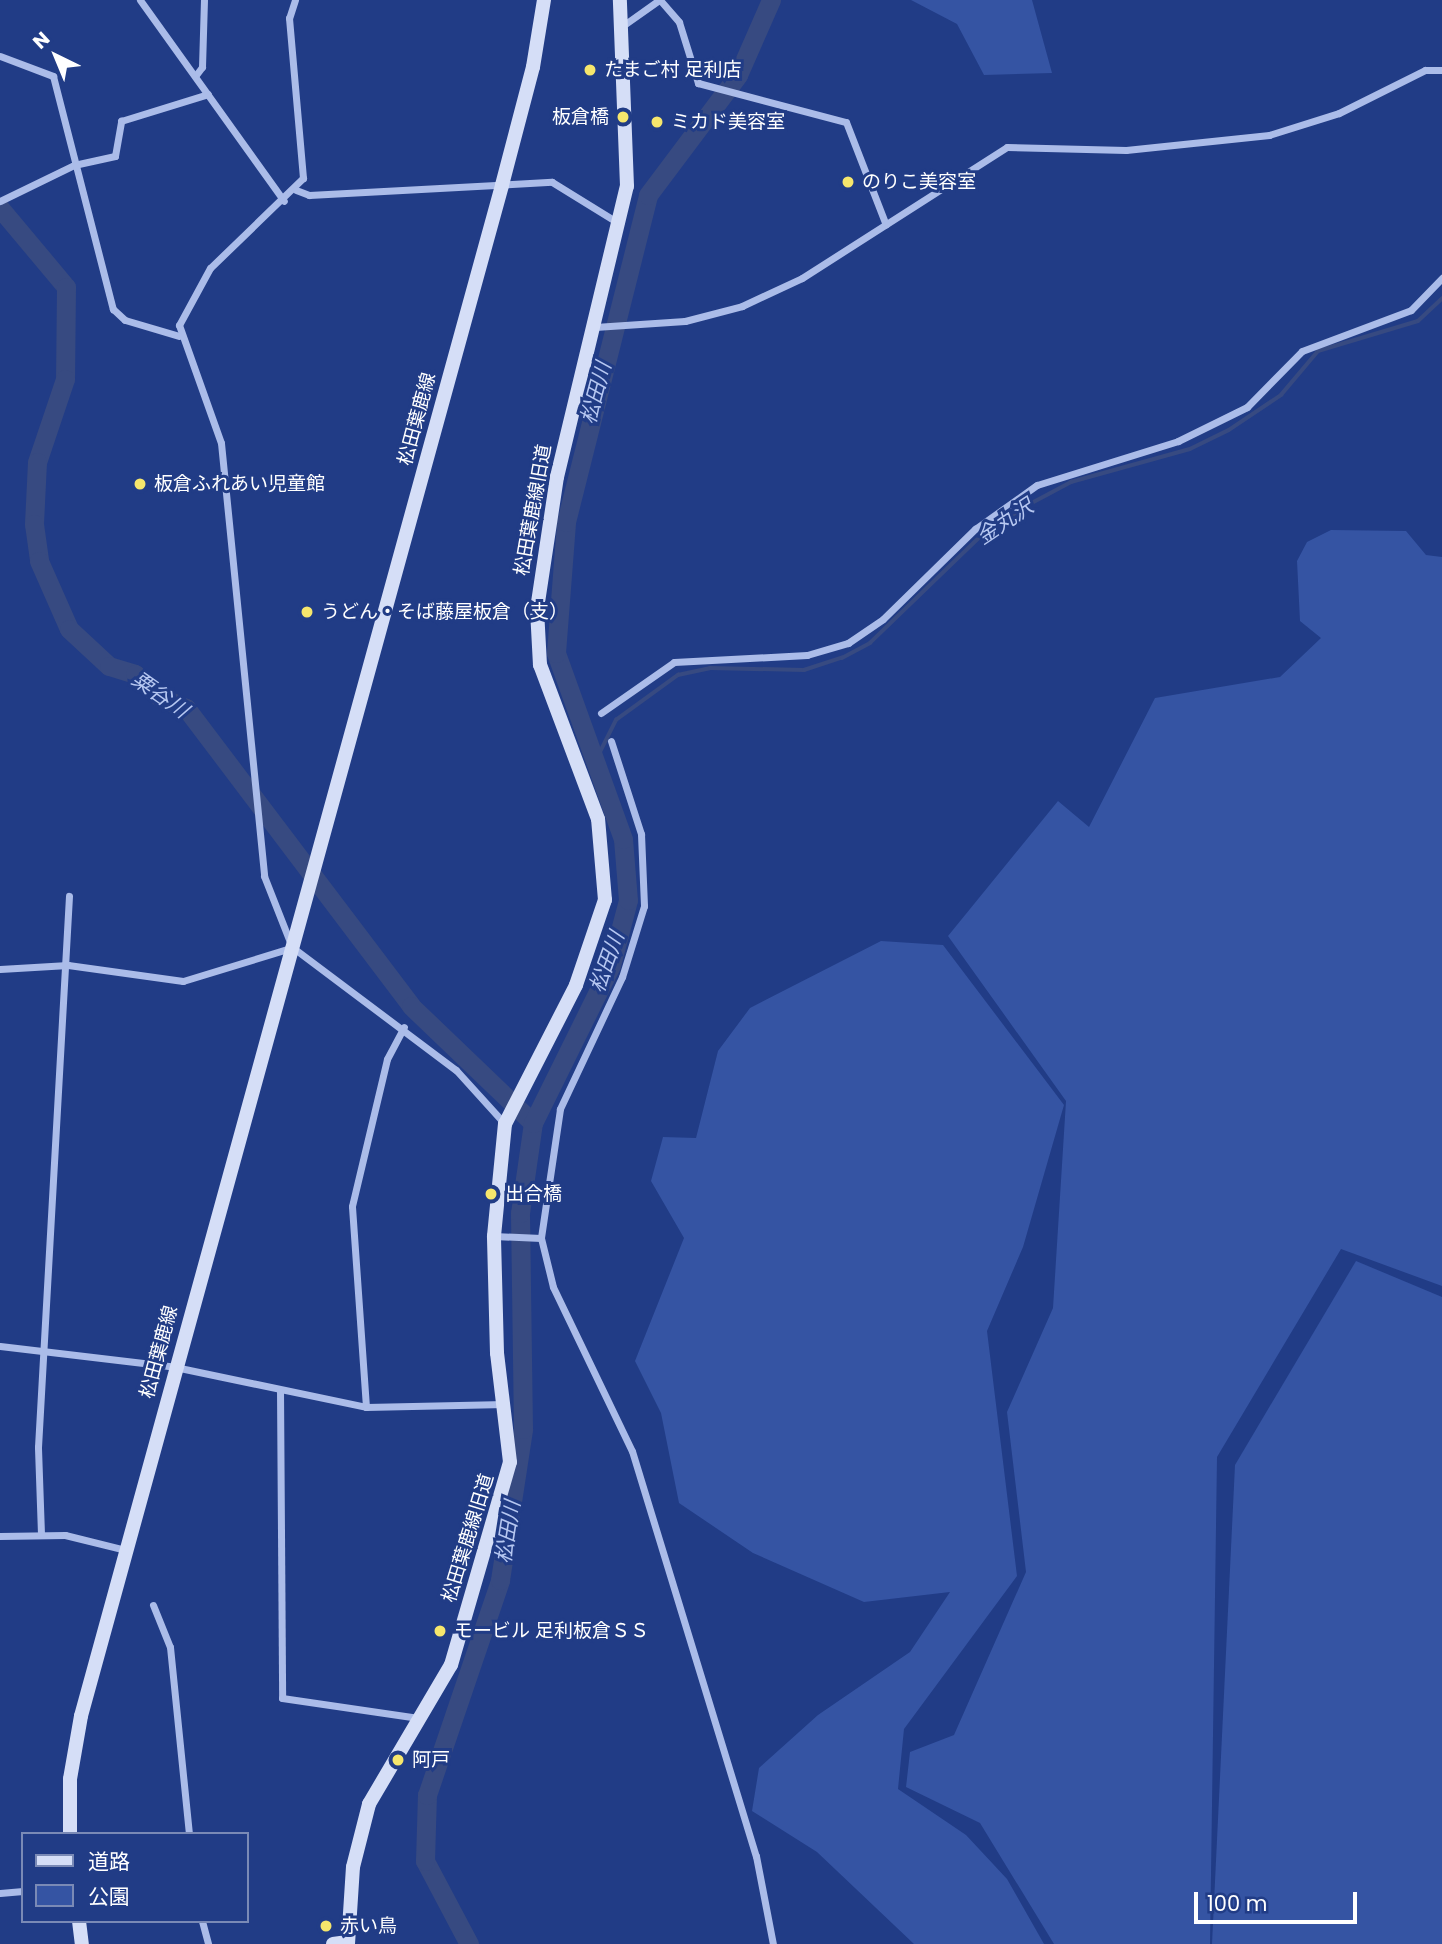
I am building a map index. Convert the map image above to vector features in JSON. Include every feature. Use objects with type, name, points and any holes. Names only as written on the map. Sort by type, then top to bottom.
[{"type":"street","points":[[140,0],[284,201]]},
{"type":"street","points":[[196,75],[202,67],[204,0]]},
{"type":"street","points":[[295,0],[289,19],[304,158],[296,190],[209,268],[183,313],[179,336],[221,443],[253,808],[264,876],[292,947],[404,1027],[456,1070],[506,1121]]},
{"type":"street","name":"松田葉鹿線","points":[[70,1832],[74,1748],[175,1367],[502,185],[533,67],[544,0]]},
{"type":"street","name":"松田葉鹿線旧道","points":[[348,1943],[363,1822],[380,1778],[421,1718],[451,1665],[510,1462],[498,1237],[506,1121],[576,985],[605,900],[598,819],[547,692],[536,629],[547,526],[621,224],[630,135],[620,0]]},
{"type":"street","points":[[621,27],[659,0],[679,22],[698,83],[846,122],[886,225]]},
{"type":"street","points":[[0,56],[53,76],[113,309],[125,320],[179,336]]},
{"type":"street","points":[[595,327],[685,321],[742,306],[802,278],[1007,147],[1126,150],[1269,135],[1339,113],[1425,70],[1442,70]]},
{"type":"street","points":[[2,199],[74,165],[119,153],[115,130],[121,121],[208,94]]},
{"type":"street","points":[[296,190],[309,195],[552,182],[621,224]]},
{"type":"street","points":[[601,713],[674,662],[807,655],[848,643],[1013,500],[1067,472],[1178,441],[1247,407],[1302,351],[1411,310],[1442,278]]},
{"type":"street","points":[[611,741],[641,834],[644,906],[622,977],[557,1119],[537,1238],[553,1287],[626,1432],[756,1856],[773,1944]]},
{"type":"street","points":[[41,1534],[44,1351],[68,965],[69,896]]},
{"type":"street","points":[[0,969],[68,965],[183,981],[292,947]]},
{"type":"street","points":[[366,1407],[352,1206],[387,1059],[404,1027]]},
{"type":"street","points":[[498,1237],[537,1238]]},
{"type":"street","points":[[0,1346],[175,1367],[366,1407],[505,1404]]},
{"type":"street","points":[[280,1390],[282,1698],[421,1718]]},
{"type":"street","points":[[0,1536],[41,1534],[126,1550]]},
{"type":"street","points":[[153,1605],[170,1647],[189,1832]]},
{"type":"street","points":[[0,1893],[21,1891]]},
{"type":"street","points":[[79,1923],[82,1944]]},
{"type":"street","points":[[203,1923],[208,1944]]},
{"type":"street","points":[[333,1944],[348,1943]]},
{"type":"green space","points":[[911,0],[1032,0],[1052,73],[984,75],[957,24]]},
{"type":"green space","points":[[1331,530],[1406,531],[1426,555],[1442,557],[1442,1286],[1341,1249],[1217,1457],[1210,1944],[1054,1944],[980,1823],[906,1787],[910,1752],[954,1735],[1026,1572],[1007,1412],[1053,1308],[1066,1101],[948,936],[1058,801],[1089,827],[1155,698],[1280,677],[1321,638],[1300,621],[1297,561],[1307,542]]},
{"type":"green space","points":[[881,941],[943,945],[1064,1105],[1023,1247],[987,1331],[1017,1576],[904,1729],[898,1789],[966,1835],[1007,1879],[1044,1944],[914,1944],[817,1852],[752,1811],[759,1768],[818,1715],[910,1652],[950,1592],[864,1602],[753,1553],[679,1503],[661,1413],[635,1361],[684,1238],[651,1181],[663,1137],[696,1138],[718,1051],[750,1008]]},
{"type":"green space","points":[[1356,1261],[1442,1297],[1442,1944],[1212,1944],[1235,1465]]},
{"type":"waterway","name":"松田川","points":[[469,1944],[425,1861],[427,1795],[500,1580],[523,1429],[520,1213],[533,1123],[611,965],[628,900],[623,839],[556,653],[566,522],[648,195],[738,75],[771,0]]},
{"type":"waterway","name":"粟谷川","points":[[0,208],[66,287],[65,379],[37,462],[34,524],[39,561],[69,629],[109,666],[135,674],[160,697],[186,708],[411,1006],[533,1123]]},
{"type":"waterway","name":"金丸沢","points":[[596,760],[616,720],[678,675],[710,668],[804,670],[842,658],[870,643],[983,534],[1028,505],[1071,482],[1190,449],[1229,430],[1281,395],[1318,351],[1418,321],[1442,299]]},
{"type":"place","name":"たまご村 足利店","points":[[590,70]]},
{"type":"place","name":"板倉橋","points":[[623,117]]},
{"type":"place","name":"ミカド美容室","points":[[657,122]]},
{"type":"place","name":"のりこ美容室","points":[[848,182]]},
{"type":"place","name":"板倉ふれあい児童館","points":[[140,484]]},
{"type":"place","name":"うどん・そば藤屋板倉（支）","points":[[307,612]]},
{"type":"place","name":"出合橋","points":[[491,1194]]},
{"type":"place","name":"モービル 足利板倉ＳＳ","points":[[440,1631]]},
{"type":"place","name":"阿戸","points":[[398,1760]]},
{"type":"place","name":"赤い鳥","points":[[326,1926]]}]
